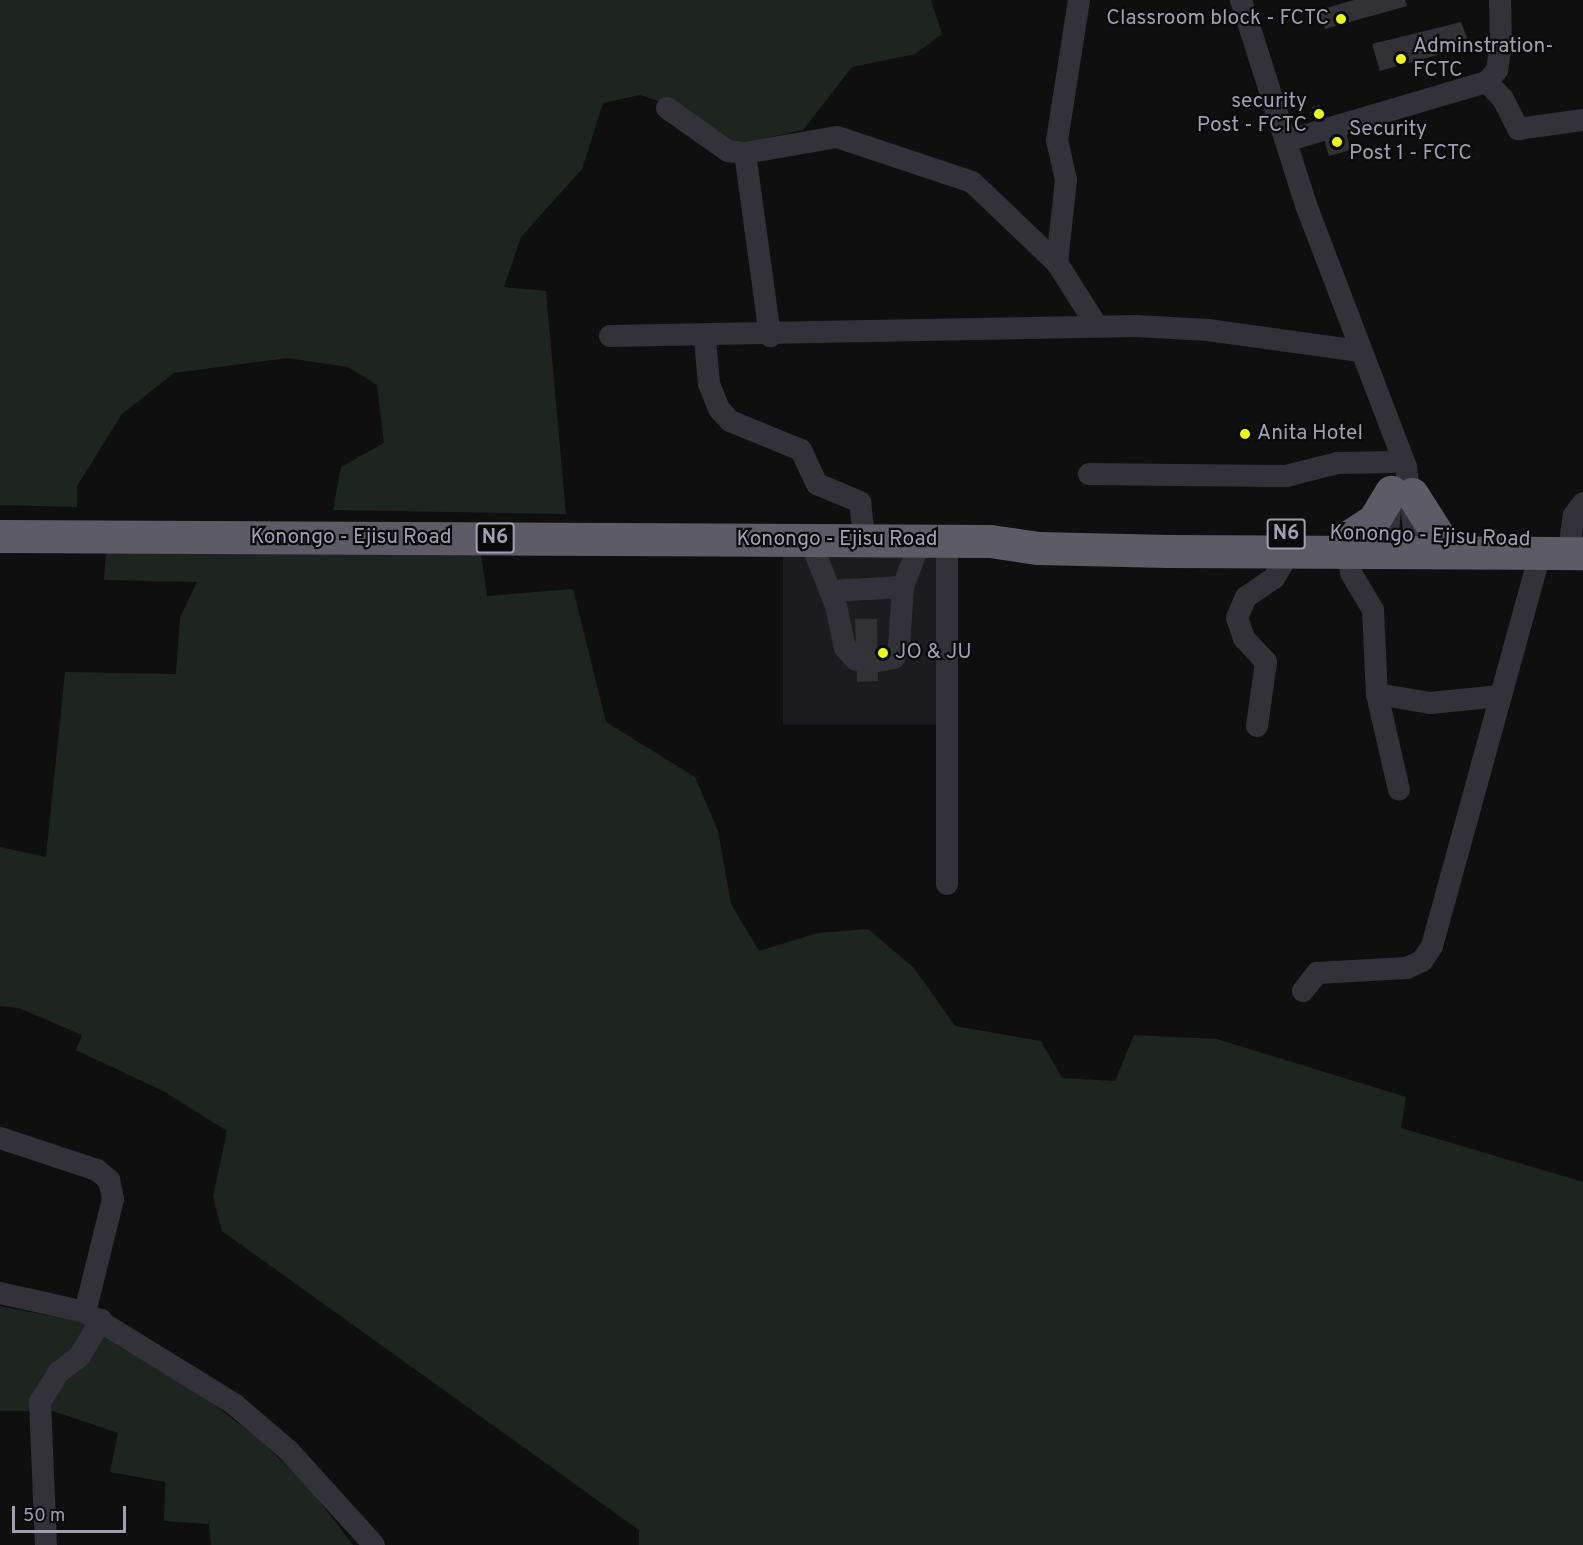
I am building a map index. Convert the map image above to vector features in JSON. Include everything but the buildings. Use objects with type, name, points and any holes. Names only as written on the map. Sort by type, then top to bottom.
[{"type":"highway","points":[[1398,473],[1409,543]]},
{"type":"highway","points":[[1349,544],[1374,520],[1398,473]]},
{"type":"highway","name":"Konongo - Ejisu Road","points":[[990,541],[1036,532],[1349,544],[1579,546]]},
{"type":"highway","name":"Konongo - Ejisu Road","points":[[0,536],[990,541],[1038,548],[1289,553],[1349,544]]},
{"type":"highway","name":"Konongo - Ejisu Road","points":[[1409,543],[1540,554],[1579,546]]},
{"type":"street","points":[[1057,263],[1066,180],[1057,140],[1079,0]]},
{"type":"street","points":[[1241,0],[1398,473],[1409,543]]},
{"type":"street","points":[[1286,141],[1483,83],[1497,70],[1501,46],[1500,0]]},
{"type":"street","points":[[1483,83],[1503,99],[1518,129],[1583,120]]},
{"type":"street","points":[[668,108],[728,151],[745,153],[837,137],[972,182],[1057,263],[1097,326]]},
{"type":"street","points":[[745,153],[770,336]]},
{"type":"street","points":[[610,336],[705,339],[1097,326],[1208,330],[1359,351]]},
{"type":"street","points":[[705,339],[709,384],[719,409],[730,421],[801,450],[817,484],[860,502],[865,540]]},
{"type":"street","points":[[1089,474],[1286,476],[1338,463],[1398,473]]},
{"type":"street","points":[[1579,546],[1574,515],[1583,503]]},
{"type":"street","points":[[810,540],[831,591],[845,648],[867,660],[894,658],[899,647],[903,587],[934,541]]},
{"type":"street","points":[[934,541],[947,884]]},
{"type":"street","points":[[1349,544],[1351,573],[1373,610],[1377,694],[1399,790]]},
{"type":"street","points":[[1257,726],[1266,662],[1244,638],[1237,618],[1246,597],[1274,578],[1289,553]]},
{"type":"street","points":[[1303,991],[1317,973],[1407,968],[1422,961],[1432,946],[1540,554]]},
{"type":"street","points":[[831,591],[903,587]]},
{"type":"street","points":[[1377,694],[1430,703],[1501,696]]},
{"type":"street","points":[[0,1138],[96,1170],[110,1180],[113,1199],[93,1316],[80,1356],[58,1372],[40,1402],[46,1545]]},
{"type":"street","points":[[0,1293],[93,1316],[234,1404],[288,1450],[374,1545]]},
{"type":"shaded area","points":[[0,0],[931,0],[942,34],[915,54],[852,67],[803,130],[738,144],[690,112],[640,95],[603,103],[582,169],[521,237],[504,287],[546,291],[566,514],[333,510],[341,467],[384,443],[377,385],[348,367],[287,358],[174,373],[122,414],[77,486],[77,507],[0,505]]},
{"type":"shaded area","points":[[480,547],[487,596],[573,589],[606,722],[695,777],[718,831],[731,904],[759,951],[818,933],[868,929],[914,968],[955,1026],[1041,1041],[1062,1078],[1115,1081],[1134,1035],[1217,1039],[1406,1097],[1401,1128],[1583,1182],[1583,1545],[639,1545],[639,1530],[222,1231],[213,1197],[227,1131],[165,1092],[76,1050],[82,1035],[19,1008],[0,1006],[0,847],[46,857],[65,672],[176,674],[180,618],[197,582],[104,580],[106,551]]},
{"type":"shaded area","points":[[783,553],[938,553],[939,725],[783,725]]},
{"type":"shaded area","points":[[0,1306],[80,1322],[158,1362],[259,1439],[307,1485],[353,1545],[211,1545],[209,1524],[164,1521],[165,1482],[110,1472],[118,1433],[53,1411],[0,1411]]},
{"type":"place","name":"Classroom block - FCTC","points":[[1341,19]]},
{"type":"place","name":"Adminstration- FCTC","points":[[1401,59]]},
{"type":"place","name":"security Post - FCTC","points":[[1319,114]]},
{"type":"place","name":"Security Post 1 - FCTC","points":[[1337,142]]},
{"type":"place","name":"Anita Hotel","points":[[1245,434]]},
{"type":"place","name":"JO & JU","points":[[883,653]]}]
